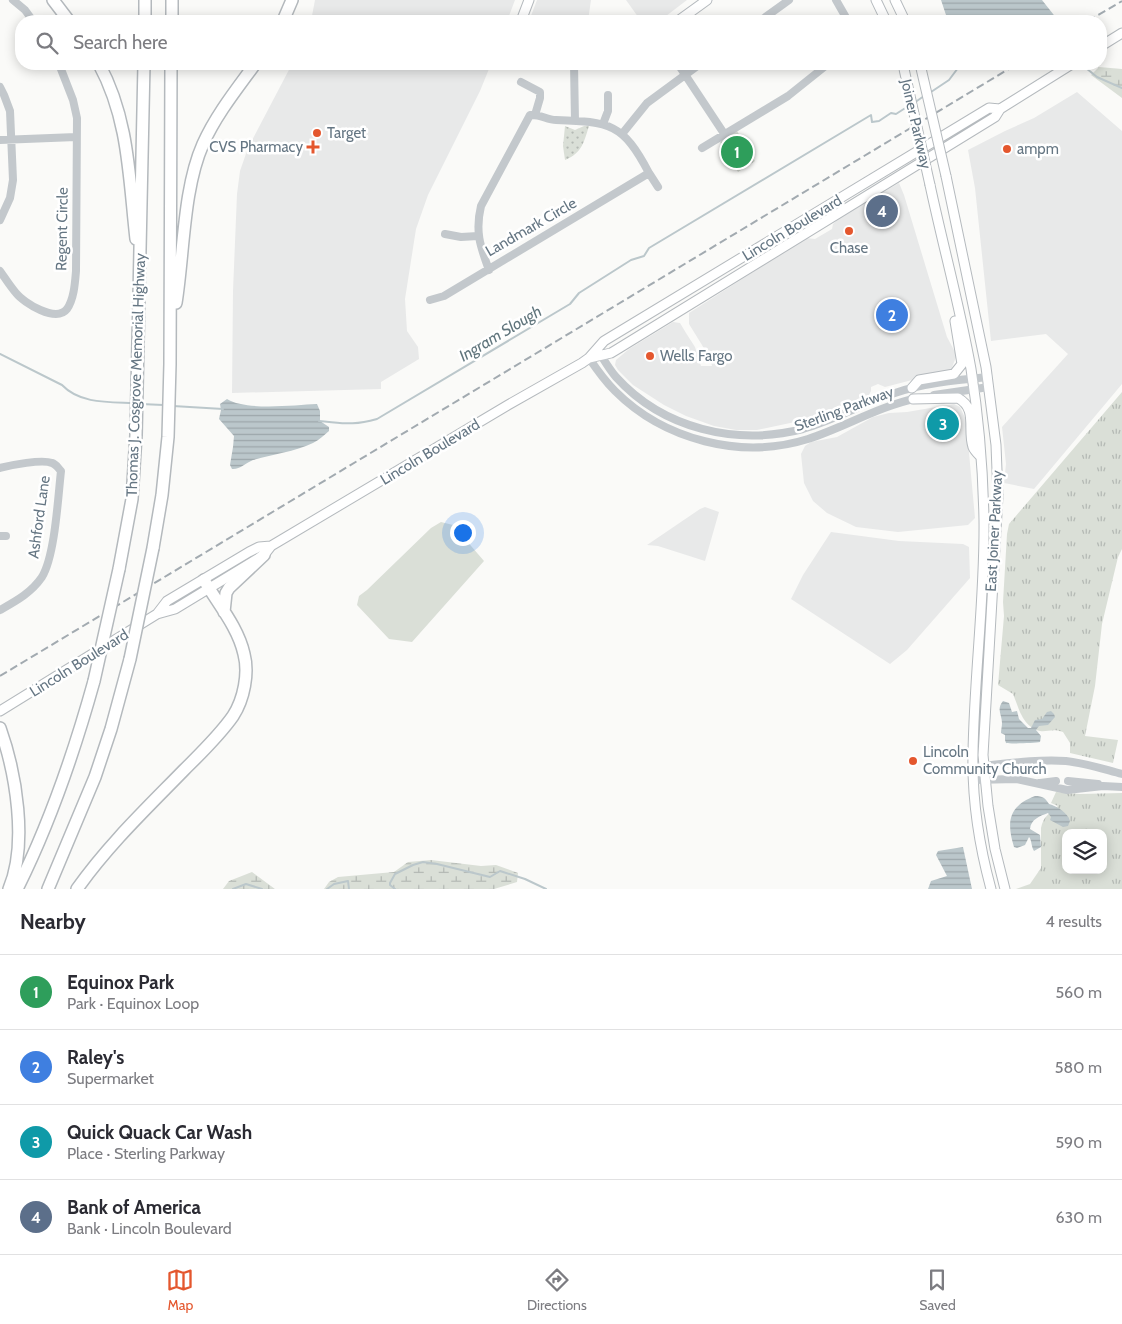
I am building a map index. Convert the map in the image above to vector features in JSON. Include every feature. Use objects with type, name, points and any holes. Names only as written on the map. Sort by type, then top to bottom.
[{"type":"highway","points":[[54,0],[65,15]]},
{"type":"highway","points":[[143,0],[144,15]]},
{"type":"highway","points":[[172,0],[172,15]]},
{"type":"highway","points":[[286,15],[292,0]]},
{"type":"highway","points":[[102,70],[116,100],[122,120],[141,288]]},
{"type":"highway","name":"Thomas J. Cosgrove Memorial Highway","points":[[17,889],[53,808],[82,725],[120,569],[132,499],[139,363],[144,70]]},
{"type":"highway","name":"Thomas J. Cosgrove Memorial Highway","points":[[48,889],[96,777],[112,729],[130,660],[162,495],[168,437],[170,364],[171,70]]},
{"type":"highway","points":[[170,341],[182,266],[190,189],[195,167],[202,146],[212,127],[251,70]]},
{"type":"highway","points":[[224,612],[226,593],[229,588],[267,550]]},
{"type":"highway","points":[[77,889],[108,850],[217,736],[234,714],[243,694],[246,674],[245,655],[239,636],[206,584]]},
{"type":"highway","points":[[0,728],[9,754],[18,802],[16,858],[8,889]]},
{"type":"main road","points":[[523,15],[529,0]]},
{"type":"main road","points":[[686,15],[707,0]]},
{"type":"main road","points":[[876,0],[883,15]]},
{"type":"main road","points":[[895,0],[902,15]]},
{"type":"main road","points":[[1107,42],[1122,33]]},
{"type":"main road","name":"Joiner Parkway","points":[[904,70],[930,185]]},
{"type":"main road","name":"Joiner Parkway","points":[[921,70],[946,176]]},
{"type":"main road","name":"Lincoln Boulevard","points":[[599,352],[611,353],[995,117],[1000,109],[1062,70]]},
{"type":"main road","name":"Lincoln Boulevard","points":[[0,711],[157,614],[175,610],[206,584],[267,550],[590,358],[599,352],[604,342],[622,330],[988,108],[1000,109]]},
{"type":"main road","name":"East Joiner Parkway","points":[[946,176],[988,377],[995,430],[998,482],[984,718],[983,766],[994,841],[1005,889]]},
{"type":"main road","name":"East Joiner Parkway","points":[[930,185],[974,389],[981,457],[984,520],[973,767],[979,836],[990,889]]},
{"type":"main road","points":[[912,388],[918,380],[954,374],[959,370],[962,364],[955,323],[958,311]]},
{"type":"main road","points":[[913,399],[958,398],[964,401],[969,406],[973,447],[981,457]]},
{"type":"street","points":[[13,0],[29,15]]},
{"type":"street","points":[[768,15],[789,0]]},
{"type":"street","points":[[836,0],[845,15]]},
{"type":"street","name":"Regent Circle","points":[[0,270],[17,295],[27,303],[52,315],[60,315],[66,311],[74,290],[76,271],[77,118],[74,100],[61,70]]},
{"type":"street","points":[[574,70],[575,121]]},
{"type":"street","points":[[682,70],[725,135]]},
{"type":"street","points":[[622,134],[647,103],[691,70]]},
{"type":"street","points":[[702,148],[788,96],[820,70]]},
{"type":"street","points":[[521,82],[540,92],[536,114],[554,120],[593,121],[622,134],[636,150],[658,187]]},
{"type":"street","points":[[0,87],[10,112],[13,180],[10,198],[0,220]]},
{"type":"street","points":[[603,124],[608,111],[608,95]]},
{"type":"street","name":"Landmark Circle","points":[[536,114],[530,115],[481,206],[478,236],[488,270],[649,173]]},
{"type":"street","points":[[0,140],[76,137]]},
{"type":"street","points":[[445,234],[460,237],[478,236]]},
{"type":"street","points":[[430,300],[444,296],[488,270]]},
{"type":"street","name":"Sterling Parkway","points":[[599,352],[612,373],[632,393],[655,409],[696,427],[712,432],[738,436],[765,436],[804,428],[879,398],[912,388],[988,377]]},
{"type":"street","name":"Sterling Parkway","points":[[590,358],[614,390],[644,415],[676,432],[692,438],[724,445],[755,447],[800,440],[913,399],[989,387]]},
{"type":"street","name":"Ashford Lane","points":[[0,468],[51,462],[61,471],[53,537],[46,569],[32,588],[20,599],[0,610]]},
{"type":"street","points":[[973,767],[1052,760],[1079,763],[1122,774]]},
{"type":"street","points":[[974,780],[1016,779],[1067,790],[1103,786],[1122,787]]},
{"type":"street","points":[[1036,784],[1056,781]]},
{"type":"street","points":[[1068,782],[1103,786]]},
{"type":"shaded area","points":[[315,0],[515,0],[509,15],[312,15]]},
{"type":"shaded area","points":[[537,0],[591,0],[589,15],[531,15]]},
{"type":"shaded area","points":[[626,0],[687,0],[667,15],[637,15]]},
{"type":"shaded area","points":[[941,0],[1042,0],[1054,15],[946,15]]},
{"type":"shaded area","points":[[289,70],[489,70],[428,195],[416,229],[405,299],[407,331],[418,347],[419,359],[381,382],[381,389],[232,393],[233,291],[237,194],[240,171],[248,148]]},
{"type":"shaded area","points":[[1077,92],[1122,131],[1122,384],[1034,489],[1004,483],[1006,464],[1002,427],[1068,354],[1046,334],[991,341],[975,188],[968,150],[1034,118]]},
{"type":"shaded area","points":[[899,183],[947,337],[955,352],[956,357],[951,370],[885,387],[878,384],[871,387],[869,395],[809,419],[757,430],[736,430],[714,426],[686,416],[664,405],[633,385],[618,370],[615,365],[616,360],[629,349],[673,322],[680,323],[695,347],[701,366],[712,366],[710,358],[689,324],[689,313],[806,238],[815,239],[832,229],[833,224],[839,218]]},
{"type":"shaded area","points":[[227,399],[235,403],[258,406],[317,404],[320,411],[320,421],[329,427],[329,431],[306,446],[253,460],[232,469],[230,465],[234,436],[219,419],[220,404]]},
{"type":"shaded area","points":[[954,404],[960,407],[966,420],[975,518],[968,525],[898,532],[856,527],[827,513],[813,501],[804,483],[801,454],[805,446],[811,442],[837,437],[873,417]]},
{"type":"shaded area","points":[[705,507],[719,512],[705,561],[658,546],[647,545],[700,509]]},
{"type":"shaded area","points":[[831,532],[899,541],[963,544],[969,547],[970,578],[907,650],[890,664],[791,599],[803,575]]},
{"type":"shaded area","points":[[1003,701],[1009,703],[1012,712],[1017,711],[1019,719],[1028,728],[1031,728],[1035,720],[1042,719],[1047,712],[1051,711],[1054,714],[1055,717],[1048,725],[1039,726],[1036,730],[1041,736],[1040,742],[1006,743],[1005,735],[1001,733],[1000,710]]},
{"type":"shaded area","points":[[1035,796],[1044,798],[1049,804],[1065,813],[1070,821],[1068,826],[1063,827],[1050,820],[1051,817],[1048,813],[1045,814],[1034,820],[1030,829],[1040,835],[1041,847],[1034,851],[1029,837],[1025,845],[1017,848],[1014,847],[1010,829],[1012,816],[1020,805]]},
{"type":"shaded area","points":[[963,847],[972,889],[928,889],[931,881],[947,876],[936,855],[938,851]]},
{"type":"green space","points":[[1107,68],[1122,69],[1122,98],[1091,75],[1096,70],[1107,70]]},
{"type":"green space","points":[[565,126],[575,130],[589,126],[584,142],[579,150],[565,160],[563,146]]},
{"type":"green space","points":[[737,131],[755,161],[738,172],[720,142]]},
{"type":"green space","points":[[1122,392],[1122,549],[1118,557],[1102,624],[1095,686],[1085,736],[1118,740],[1113,763],[1070,753],[1070,743],[1063,732],[1034,729],[1022,716],[1013,694],[998,685],[1009,524]]},
{"type":"green space","points":[[441,522],[453,525],[484,561],[412,642],[389,639],[357,605],[359,596],[431,528]]},
{"type":"green space","points":[[1056,792],[1080,794],[1122,793],[1122,889],[1016,889],[1030,884],[1041,868],[1042,824],[1047,815],[1058,806],[1051,803]]},
{"type":"green space","points":[[431,860],[481,866],[496,865],[518,873],[517,882],[494,889],[324,889],[329,882],[338,877],[394,872],[408,862]]},
{"type":"green space","points":[[252,872],[275,889],[223,889],[229,881]]},
{"type":"waterway","name":"Ingram Slough","points":[[931,92],[949,80],[956,70]]},
{"type":"waterway","name":"Ingram Slough","points":[[1088,70],[1097,77],[1122,88]]},
{"type":"waterway","name":"Ingram Slough","points":[[914,103],[924,96]]},
{"type":"waterway","name":"Ingram Slough","points":[[319,421],[354,423],[377,419],[570,304],[579,293],[631,260],[644,256],[649,248],[871,115],[872,122],[879,121],[891,113],[896,114],[910,105]]},
{"type":"waterway","name":"Ingram Slough","points":[[0,354],[62,385],[77,396],[95,401],[133,403]]},
{"type":"waterway","name":"Ingram Slough","points":[[141,404],[163,405]]},
{"type":"waterway","name":"Ingram Slough","points":[[173,406],[223,409]]},
{"type":"waterway","points":[[395,889],[390,885],[395,874],[423,862],[490,877],[500,871],[525,879],[546,889]]},
{"type":"waterway","points":[[327,889],[334,884],[348,881],[349,889]]},
{"type":"waterway","points":[[233,889],[246,884],[262,889]]},
{"type":"railway","points":[[1098,15],[1122,1]]},
{"type":"railway","points":[[0,676],[1007,70]]},
{"type":"place","name":"Target","points":[[317,133]]},
{"type":"place","name":"CVS Pharmacy","points":[[313,147]]},
{"type":"place","name":"ampm","points":[[1007,149]]},
{"type":"place","name":"Equinox Park","points":[[737,152]]},
{"type":"place","name":"Bank of America","points":[[882,211]]},
{"type":"place","name":"Chase","points":[[849,231]]},
{"type":"place","name":"Raley's","points":[[892,315]]},
{"type":"place","name":"Wells Fargo","points":[[650,356]]},
{"type":"place","name":"Quick Quack Car Wash","points":[[943,424]]},
{"type":"place","name":"Lincoln Community Church","points":[[913,761]]}]
